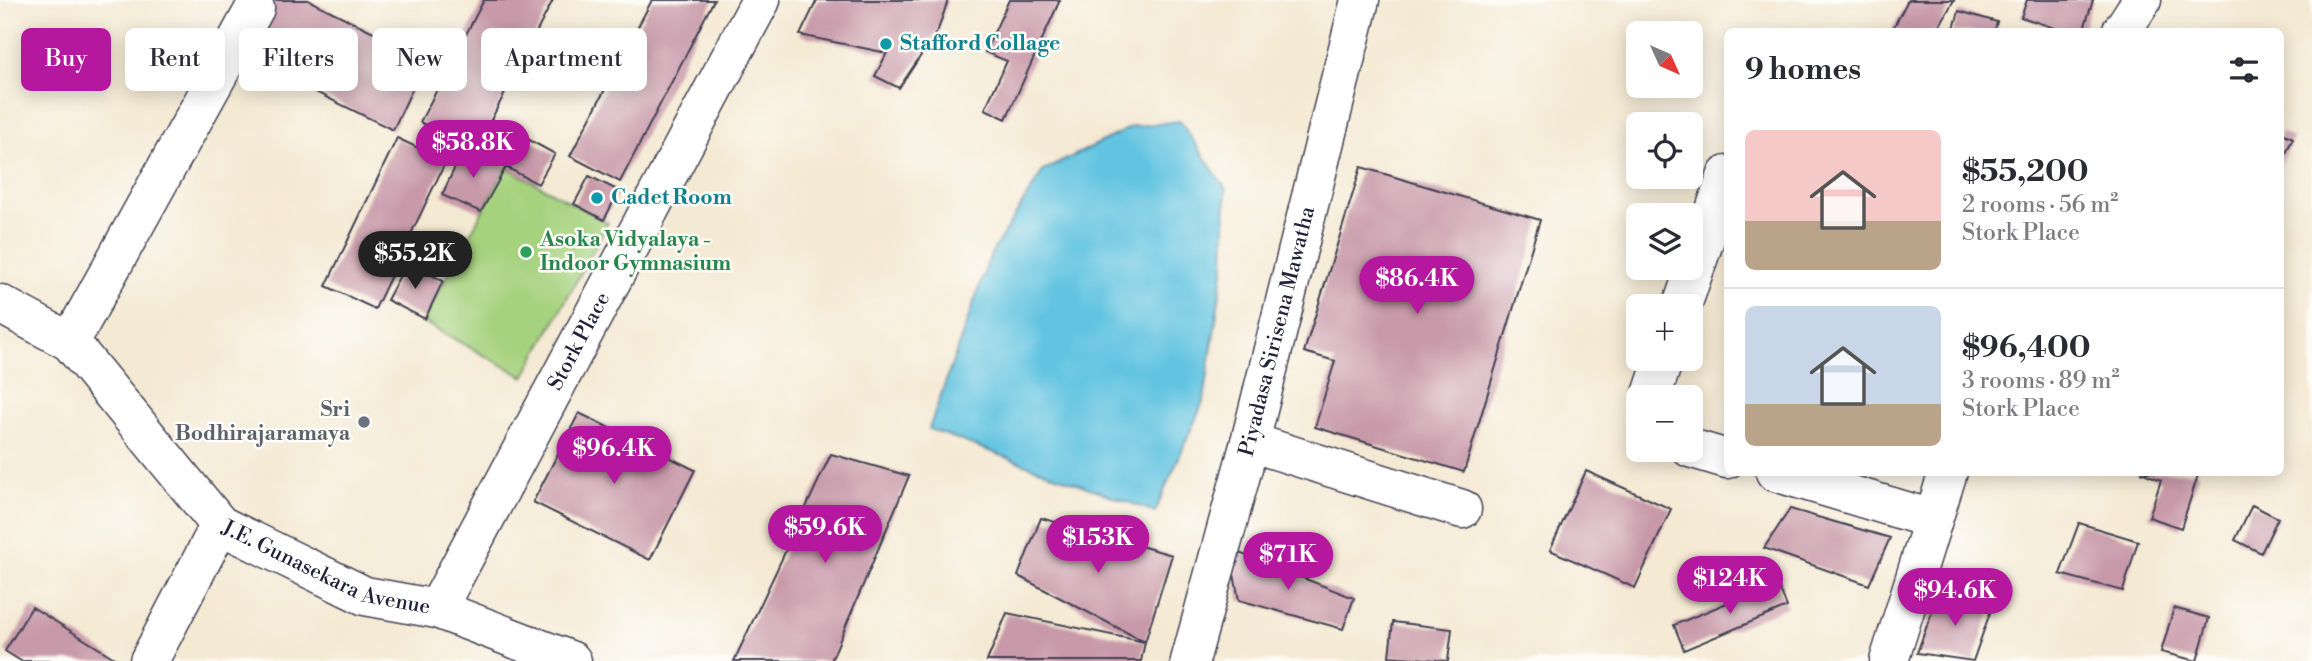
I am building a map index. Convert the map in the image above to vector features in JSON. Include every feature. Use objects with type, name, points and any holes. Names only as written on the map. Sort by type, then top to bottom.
[{"type":"street","name":"Stork Place","points":[[437,609],[761,0]]},
{"type":"street","name":"Piyadasa Sirisena Mawatha","points":[[1190,661],[1250,442],[1360,0]]},
{"type":"street","points":[[2124,28],[2142,0]]},
{"type":"street","points":[[71,342],[256,8]]},
{"type":"street","points":[[1686,294],[1724,184]]},
{"type":"street","name":"J.E. Gunasekara Avenue","points":[[0,304],[71,342],[220,525],[365,596],[437,609],[572,661]]},
{"type":"street","points":[[1250,442],[1462,509]]},
{"type":"street","points":[[1703,452],[1724,457]]},
{"type":"street","points":[[1788,476],[1932,519]]},
{"type":"street","points":[[1889,661],[1947,476]]},
{"type":"street","points":[[149,661],[220,525]]},
{"type":"green space","name":"Asoka Vidyalaya - Indoor Gymnasium","points":[[506,167],[608,223],[524,377],[423,322]]},
{"type":"water","points":[[1180,121],[1226,189],[1224,266],[1204,400],[1155,512],[929,429],[991,254],[1043,171],[1131,127]]},
{"type":"building","points":[[272,0],[308,0],[372,31],[372,91],[411,91],[393,130],[313,91],[358,91],[358,28],[258,28]]},
{"type":"building","points":[[484,0],[553,0],[539,28],[481,28],[481,91],[506,91],[475,151],[420,122],[436,91],[467,91],[467,32]]},
{"type":"building","points":[[652,0],[714,0],[620,182],[570,156],[604,91],[647,91],[647,28],[637,28]]},
{"type":"building","name":"Stafford Collage","points":[[817,0],[948,0],[938,30],[899,88],[875,76],[887,53],[800,35]]},
{"type":"building","points":[[1009,0],[1060,0],[1006,119],[985,109],[1007,61],[985,52]]},
{"type":"building","points":[[1908,0],[1954,0],[1938,28],[1893,28]]},
{"type":"building","points":[[2027,0],[2093,0],[2084,28],[2055,28],[2021,17]]},
{"type":"building","points":[[1959,11],[1997,22],[1995,28],[1954,28]]},
{"type":"building","points":[[2284,134],[2293,138],[2284,157]]},
{"type":"building","points":[[522,136],[555,154],[538,184],[506,167]]},
{"type":"building","points":[[397,138],[446,161],[375,309],[326,286]]},
{"type":"building","points":[[464,148],[506,167],[481,212],[442,195]]},
{"type":"building","points":[[1361,167],[1540,220],[1464,472],[1315,427],[1335,361],[1304,352]]},
{"type":"building","name":"Cadet Room","points":[[589,176],[619,191],[604,220],[574,204]]},
{"type":"building","points":[[407,262],[443,281],[425,319],[387,300]]},
{"type":"building","points":[[579,413],[695,470],[650,560],[533,502]]},
{"type":"building","points":[[831,454],[909,476],[831,661],[734,661]]},
{"type":"building","points":[[1586,471],[1671,509],[1635,588],[1550,550]]},
{"type":"building","points":[[2151,476],[2198,476],[2181,528],[2149,517],[2161,480]]},
{"type":"building","points":[[2252,505],[2278,518],[2261,553],[2235,540]]},
{"type":"building","points":[[1790,509],[1890,538],[1869,585],[1764,548]]},
{"type":"building","points":[[1041,518],[1172,555],[1145,642],[1018,576]]},
{"type":"building","points":[[2079,523],[2138,541],[2123,591],[2060,574]]},
{"type":"building","points":[[1229,549],[1354,598],[1343,629],[1239,600]]},
{"type":"building","points":[[1777,582],[1787,607],[1684,650],[1674,625]]},
{"type":"building","points":[[1939,593],[1992,607],[1973,661],[1917,653]]},
{"type":"building","points":[[32,607],[119,661],[21,661],[5,651]]},
{"type":"building","points":[[2174,608],[2209,618],[2197,661],[2161,652]]},
{"type":"building","points":[[1007,613],[1145,642],[1141,661],[987,661]]},
{"type":"building","points":[[1393,622],[1452,629],[1448,661],[1389,656]]},
{"type":"place","name":"Stafford Collage","points":[[886,44]]},
{"type":"place","name":"Cadet Room","points":[[597,198]]},
{"type":"place","name":"Asoka Vidyalaya - Indoor Gymnasium","points":[[526,252]]},
{"type":"place","name":"Sri Bodhirajaramaya","points":[[364,422]]}]
